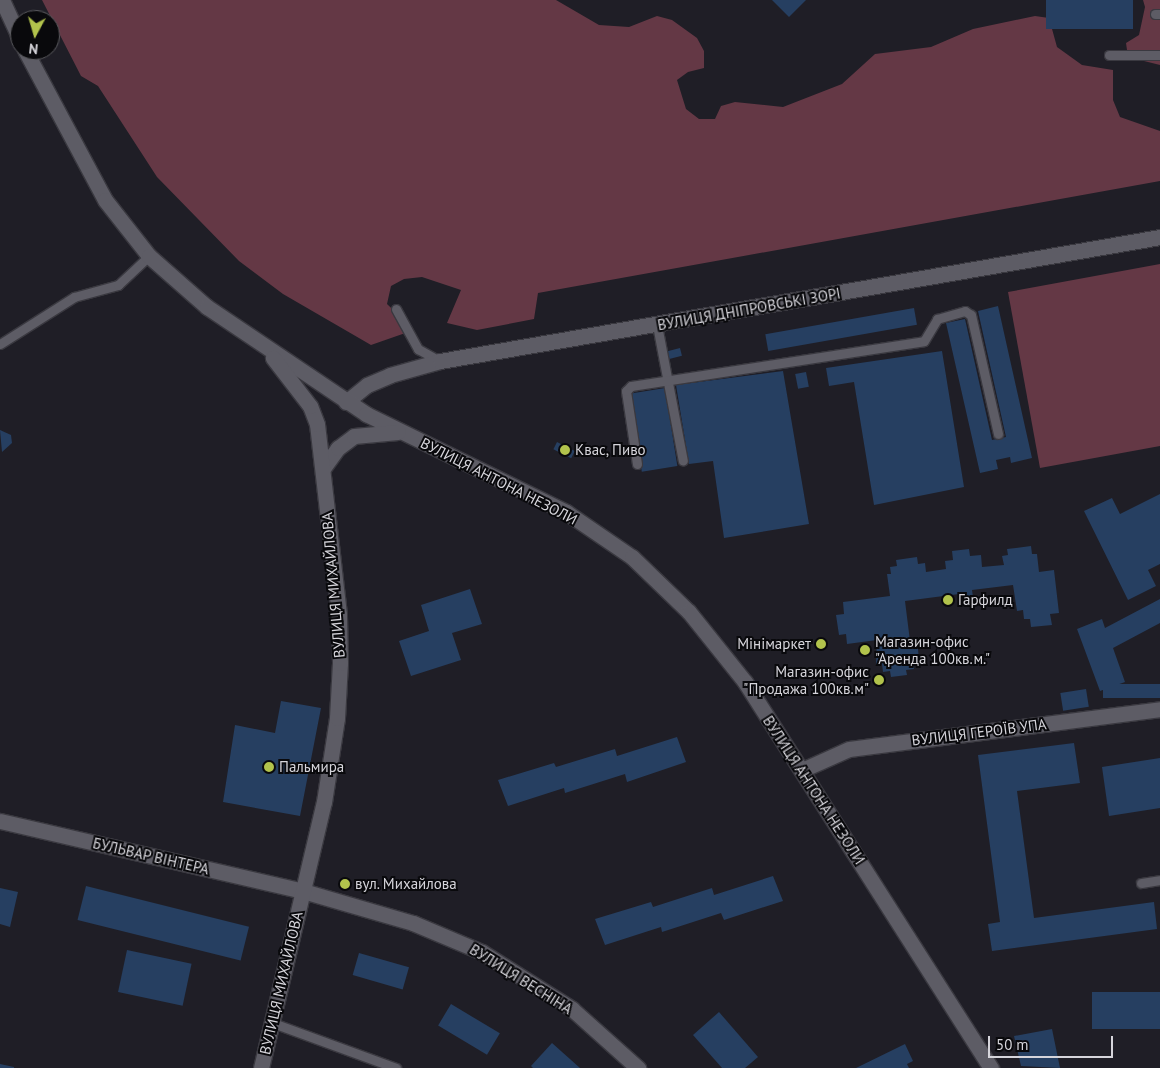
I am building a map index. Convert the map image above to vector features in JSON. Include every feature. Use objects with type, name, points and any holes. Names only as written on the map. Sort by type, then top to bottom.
[{"type":"street","points":[[2,0],[10,17]]},
{"type":"street","name":"ВУЛИЦЯ АНТОНА НЕЗОЛИ","points":[[30,60],[105,200],[149,256],[207,308],[346,402],[400,432],[566,512],[632,557],[689,612],[745,682],[991,1068]]},
{"type":"street","name":"ВУЛИЦЯ ДНІПРОВСЬКІ ЗОРІ","points":[[346,402],[367,386],[390,375],[440,361],[1160,237]]},
{"type":"street","name":"ВУЛИЦЯ МИХАЙЛОВА","points":[[261,1068],[324,802],[337,718],[340,663],[339,614],[324,467],[310,406],[267,350]]},
{"type":"street","points":[[324,467],[338,448],[354,436],[400,432]]},
{"type":"street","name":"ВУЛИЦЯ ГЕРОЇВ УПА","points":[[802,770],[849,749],[1160,709]]},
{"type":"street","name":"БУЛЬВАР ВІНТЕРА","points":[[0,821],[303,891]]},
{"type":"street","name":"ВУЛИЦЯ ВЕСНІНА","points":[[303,891],[413,923],[482,952],[572,1009],[638,1068]]},
{"type":"lane","points":[[1109,55],[1160,55]]},
{"type":"lane","points":[[0,344],[74,296],[118,285],[149,256]]},
{"type":"lane","points":[[396,309],[418,349],[440,361]]},
{"type":"lane","points":[[636,464],[626,392],[631,386],[924,341],[937,319],[966,311],[971,315],[998,434]]},
{"type":"lane","points":[[657,325],[683,462]]},
{"type":"lane","points":[[1140,883],[1160,880]]},
{"type":"lane","points":[[272,1024],[396,1068]]},
{"type":"shaded area","points":[[42,0],[556,0],[599,25],[629,27],[657,16],[672,20],[697,38],[704,51],[704,68],[688,72],[677,80],[686,109],[699,119],[715,119],[721,106],[735,102],[783,107],[842,84],[875,54],[931,47],[973,29],[1035,16],[1049,18],[1057,47],[1082,65],[1113,70],[1113,100],[1120,117],[1160,131],[1160,181],[538,293],[534,319],[477,330],[447,323],[461,290],[422,277],[404,279],[391,286],[387,304],[414,330],[371,345],[283,294],[239,261],[157,177],[98,86],[81,76],[60,35],[60,10],[47,10]]},
{"type":"shaded area","points":[[1143,0],[1160,0],[1160,65],[1128,57],[1126,43],[1139,35],[1145,7]]},
{"type":"shaded area","points":[[1160,264],[1160,446],[1040,468],[1008,292]]},
{"type":"building","points":[[772,0],[806,0],[789,17]]},
{"type":"building","points":[[1046,0],[1133,0],[1133,29],[1046,29]]},
{"type":"building","points":[[998,306],[1032,458],[1011,463],[1010,457],[996,460],[998,469],[980,473],[946,323],[965,319],[992,440],[1006,437],[978,311]]},
{"type":"building","points":[[914,308],[917,325],[768,351],[765,334]]},
{"type":"building","points":[[680,348],[682,356],[669,359],[667,351]]},
{"type":"building","points":[[942,351],[964,487],[874,505],[854,382],[829,386],[826,368]]},
{"type":"building","points":[[783,371],[809,524],[724,538],[713,461],[689,464],[676,385]]},
{"type":"building","points":[[806,372],[809,387],[798,389],[795,374]]},
{"type":"building","points":[[665,388],[677,466],[642,472],[629,394]]},
{"type":"building","points":[[0,430],[11,435],[12,443],[2,452]]},
{"type":"building","name":"Квас, Пиво","points":[[557,442],[575,451],[571,458],[553,449]]},
{"type":"building","points":[[1160,494],[1160,564],[1148,570],[1156,586],[1128,600],[1084,511],[1112,498],[1120,514]]},
{"type":"building","points":[[1031,546],[1032,554],[1037,554],[1039,572],[1054,570],[1059,613],[1050,614],[1052,625],[1031,627],[1030,619],[1024,619],[1023,610],[1017,611],[1013,585],[972,590],[973,597],[960,599],[959,594],[905,601],[911,649],[918,649],[919,661],[913,662],[914,669],[906,670],[907,675],[891,677],[890,671],[883,672],[882,664],[876,665],[877,640],[847,644],[846,634],[839,635],[836,615],[844,614],[843,602],[890,596],[887,574],[891,574],[890,567],[897,566],[896,560],[917,557],[918,564],[925,563],[926,572],[946,569],[945,561],[953,560],[952,551],[969,549],[970,556],[981,555],[982,567],[1004,565],[1002,556],[1008,555],[1007,549]]},
{"type":"building","points":[[470,589],[482,624],[452,633],[461,660],[411,676],[399,641],[429,631],[421,605]]},
{"type":"building","points":[[1160,599],[1160,623],[1113,648],[1125,682],[1100,691],[1077,629],[1102,619],[1105,628]]},
{"type":"building","points":[[1103,684],[1160,684],[1160,698],[1103,698]]},
{"type":"building","points":[[1086,689],[1089,707],[1063,711],[1060,693]]},
{"type":"building","name":"Пальмира","points":[[281,701],[321,708],[300,816],[223,802],[235,725],[275,733]]},
{"type":"building","points":[[677,737],[686,762],[627,782],[625,774],[565,793],[564,788],[508,806],[498,780],[554,763],[556,767],[615,749],[617,756]]},
{"type":"building","points":[[1074,743],[1080,783],[1017,791],[1034,918],[1154,902],[1157,929],[992,951],[988,924],[1000,922],[978,755]]},
{"type":"building","points":[[1160,758],[1160,808],[1109,816],[1102,767]]},
{"type":"building","points":[[773,876],[783,901],[724,920],[721,913],[662,932],[661,927],[605,945],[595,919],[651,902],[653,907],[712,888],[714,895]]},
{"type":"building","points":[[86,886],[249,927],[241,961],[78,920]]},
{"type":"building","points":[[0,888],[18,892],[10,927],[0,924]]},
{"type":"building","points":[[127,950],[192,964],[183,1006],[118,992]]},
{"type":"building","points":[[359,953],[409,967],[403,989],[353,975]]},
{"type":"building","points":[[1092,992],[1160,992],[1160,1029],[1092,1029]]},
{"type":"building","points":[[451,1004],[500,1033],[487,1055],[438,1025]]},
{"type":"building","points":[[719,1012],[758,1057],[745,1068],[722,1068],[693,1035]]},
{"type":"building","points":[[1052,1029],[1060,1068],[1021,1066],[1014,1036]]},
{"type":"building","points":[[552,1043],[580,1068],[533,1068],[531,1066]]},
{"type":"building","points":[[905,1044],[913,1061],[907,1064],[909,1068],[856,1068]]},
{"type":"building","points":[[0,1064],[14,1067],[14,1068],[0,1068]]},
{"type":"place","name":"Квас, Пиво","points":[[565,450]]},
{"type":"place","name":"Гарфилд","points":[[948,600]]},
{"type":"place","name":"Мінімаркет","points":[[821,644]]},
{"type":"place","name":"Магазин-офис \"Аренда 100кв.м.\"","points":[[865,650]]},
{"type":"place","name":"Магазин-офис \"Продажа 100кв.м\"","points":[[879,680]]},
{"type":"place","name":"Пальмира","points":[[269,767]]},
{"type":"place","name":"вул. Михайлова","points":[[345,884]]}]
